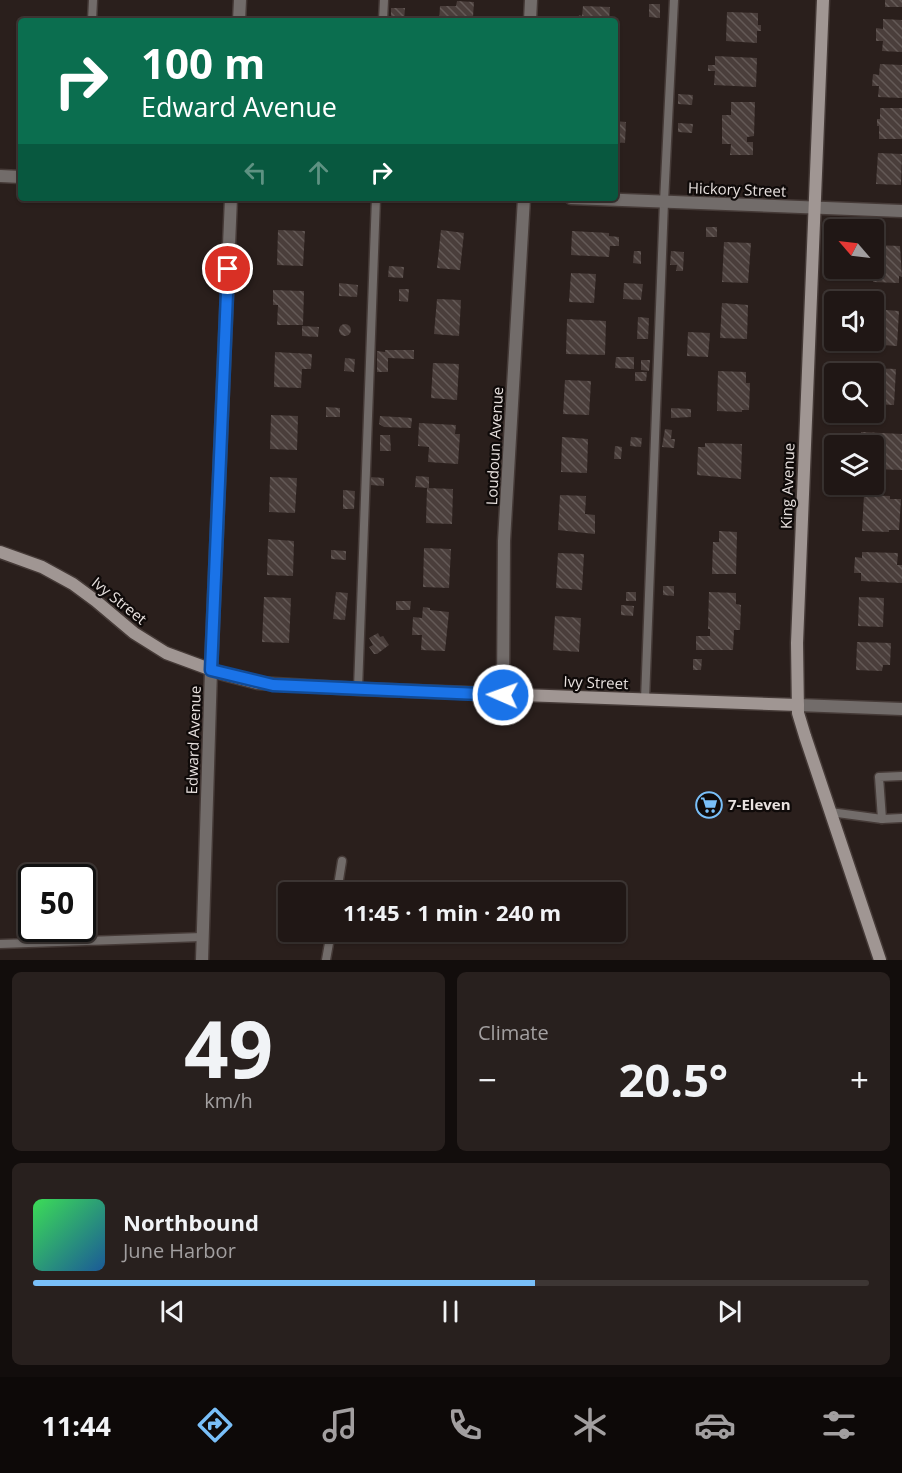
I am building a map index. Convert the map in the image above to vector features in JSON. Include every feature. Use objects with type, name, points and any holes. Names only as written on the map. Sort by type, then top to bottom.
[{"type":"main road","name":"King Avenue","points":[[823,0],[797,643],[798,705],[805,736],[880,960]]},
{"type":"main road","name":"Ivy Street","points":[[0,552],[42,567],[73,584],[149,644],[166,653],[211,670],[273,685],[798,705]]},
{"type":"street","points":[[239,18],[240,0]]},
{"type":"street","points":[[530,18],[531,0]]},
{"type":"street","points":[[0,176],[18,177]]},
{"type":"street","name":"Hickory Street","points":[[618,200],[902,211]]},
{"type":"street","name":"Edward Avenue","points":[[202,960],[211,670],[231,201]]},
{"type":"street","name":"Loudoun Avenue","points":[[503,695],[504,542],[524,201]]},
{"type":"street","name":"Ivy Street","points":[[798,705],[902,709]]},
{"type":"lane","points":[[92,18],[93,0]]},
{"type":"lane","points":[[383,18],[384,0]]},
{"type":"lane","points":[[645,700],[674,0]]},
{"type":"lane","points":[[358,689],[376,201]]},
{"type":"lane","points":[[882,819],[879,777],[902,776]]},
{"type":"lane","points":[[830,812],[882,819],[902,818]]},
{"type":"lane","points":[[339,882],[342,861]]},
{"type":"lane","points":[[0,944],[202,937]]},
{"type":"lane","points":[[326,960],[329,942]]},
{"type":"building","points":[[885,0],[902,0],[902,7],[885,7]]},
{"type":"building","points":[[457,1],[474,2],[473,17],[479,18],[439,18],[440,6],[456,6]]},
{"type":"building","points":[[649,4],[660,4],[660,18],[649,17]]},
{"type":"building","points":[[583,6],[610,7],[609,18],[578,18],[579,15],[582,16]]},
{"type":"building","points":[[391,8],[405,8],[404,18],[391,18]]},
{"type":"building","points":[[727,12],[758,13],[758,25],[761,25],[761,31],[757,31],[757,43],[726,41]]},
{"type":"building","points":[[883,19],[902,20],[902,52],[882,51],[883,41],[876,41],[876,28],[883,29]]},
{"type":"building","points":[[715,56],[757,58],[756,87],[714,85],[715,71],[708,71],[708,65],[715,65]]},
{"type":"building","points":[[880,64],[902,65],[902,98],[878,97],[879,86],[872,86],[873,74],[879,75]]},
{"type":"building","points":[[678,94],[693,95],[692,105],[678,104]]},
{"type":"building","points":[[731,102],[755,102],[754,136],[747,137],[747,142],[753,142],[753,155],[730,155],[731,144],[722,144],[722,115],[731,115]]},
{"type":"building","points":[[880,108],[902,108],[902,139],[879,139],[877,119],[880,119]]},
{"type":"building","points":[[618,121],[626,122],[625,143],[618,142]]},
{"type":"building","points":[[678,123],[693,124],[692,133],[678,132]]},
{"type":"building","points":[[878,153],[902,154],[901,185],[876,184]]},
{"type":"building","points":[[706,227],[717,227],[717,237],[706,237]]},
{"type":"building","points":[[278,230],[305,231],[303,266],[277,265]]},
{"type":"building","points":[[441,230],[464,233],[460,270],[437,268]]},
{"type":"building","points":[[572,231],[609,233],[609,236],[619,237],[619,246],[610,246],[609,257],[571,255]]},
{"type":"building","points":[[724,242],[751,243],[748,283],[722,282]]},
{"type":"building","points":[[884,245],[900,246],[902,277],[899,276],[899,283],[873,282],[873,279],[884,279]]},
{"type":"building","points":[[634,251],[641,251],[641,264],[633,263]]},
{"type":"building","points":[[671,251],[684,252],[683,271],[676,271],[677,265],[670,265]]},
{"type":"building","points":[[389,266],[404,267],[403,278],[388,277]]},
{"type":"building","points":[[571,273],[596,274],[594,303],[569,302]]},
{"type":"building","points":[[339,283],[358,285],[357,297],[339,296]]},
{"type":"building","points":[[624,283],[643,284],[641,300],[623,299]]},
{"type":"building","points":[[399,289],[409,289],[408,302],[399,301]]},
{"type":"building","points":[[273,290],[304,291],[303,325],[277,325],[278,305],[273,305]]},
{"type":"building","points":[[437,299],[461,300],[459,336],[434,334]]},
{"type":"building","points":[[722,303],[748,305],[747,339],[720,338]]},
{"type":"building","points":[[884,310],[899,311],[897,346],[884,345]]},
{"type":"building","points":[[638,317],[649,318],[648,339],[637,339]]},
{"type":"building","points":[[567,319],[606,321],[605,355],[566,354]]},
{"type":"building","points":[[347,324],[351,330],[347,336],[343,336],[339,328]]},
{"type":"building","points":[[302,326],[319,327],[318,337],[302,336]]},
{"type":"building","points":[[688,332],[710,333],[708,357],[687,356]]},
{"type":"building","points":[[385,350],[414,350],[414,359],[388,358],[388,372],[377,372],[377,351],[385,352]]},
{"type":"building","points":[[275,352],[312,354],[311,369],[302,369],[301,388],[274,387]]},
{"type":"building","points":[[616,357],[634,357],[634,369],[615,368]]},
{"type":"building","points":[[345,358],[355,359],[354,372],[344,371]]},
{"type":"building","points":[[641,360],[650,360],[649,371],[641,370]]},
{"type":"building","points":[[433,363],[459,364],[457,400],[431,398]]},
{"type":"building","points":[[884,369],[896,369],[894,405],[884,405]]},
{"type":"building","points":[[718,371],[746,372],[746,383],[750,383],[749,410],[717,411]]},
{"type":"building","points":[[635,372],[647,372],[646,381],[635,381]]},
{"type":"building","points":[[565,380],[591,381],[589,415],[563,414]]},
{"type":"building","points":[[326,407],[340,408],[340,417],[326,417]]},
{"type":"building","points":[[671,408],[691,409],[691,417],[671,418]]},
{"type":"building","points":[[271,415],[298,416],[297,450],[270,449]]},
{"type":"building","points":[[380,416],[412,418],[411,428],[384,427],[379,424]]},
{"type":"building","points":[[419,423],[456,425],[455,434],[460,434],[458,464],[428,462],[429,447],[418,446]]},
{"type":"building","points":[[665,429],[672,430],[671,439],[675,439],[674,448],[662,447]]},
{"type":"building","points":[[861,432],[902,434],[902,470],[884,469],[884,435],[861,435]]},
{"type":"building","points":[[380,435],[390,435],[391,451],[380,451]]},
{"type":"building","points":[[562,437],[588,439],[587,473],[561,472]]},
{"type":"building","points":[[631,437],[642,438],[641,447],[630,446]]},
{"type":"building","points":[[705,443],[742,444],[741,479],[697,475],[698,447],[705,447]]},
{"type":"building","points":[[615,446],[622,447],[621,459],[614,459]]},
{"type":"building","points":[[416,476],[429,477],[429,488],[415,487]]},
{"type":"building","points":[[270,477],[297,478],[295,513],[269,512]]},
{"type":"building","points":[[370,477],[384,478],[384,486],[370,485]]},
{"type":"building","points":[[427,488],[453,489],[452,524],[426,523]]},
{"type":"building","points":[[343,490],[355,491],[354,509],[343,509]]},
{"type":"building","points":[[560,495],[586,496],[585,514],[595,515],[595,534],[558,530]]},
{"type":"building","points":[[864,495],[890,496],[890,499],[901,499],[899,530],[862,531]]},
{"type":"building","points":[[719,531],[737,532],[736,574],[712,574],[713,542],[719,542]]},
{"type":"building","points":[[268,539],[294,541],[293,576],[267,575]]},
{"type":"building","points":[[424,548],[451,549],[449,588],[423,587]]},
{"type":"building","points":[[331,550],[346,551],[346,560],[331,559]]},
{"type":"building","points":[[862,552],[898,553],[897,565],[902,565],[902,583],[861,581],[861,573],[854,573],[855,557],[862,558]]},
{"type":"building","points":[[558,553],[584,554],[582,590],[556,588]]},
{"type":"building","points":[[663,586],[674,586],[674,596],[663,595]]},
{"type":"building","points":[[336,592],[348,593],[345,620],[333,619]]},
{"type":"building","points":[[626,592],[636,592],[636,601],[626,601]]},
{"type":"building","points":[[709,592],[736,593],[736,604],[741,605],[740,630],[734,630],[733,650],[696,650],[696,636],[710,636],[710,629],[708,629]]},
{"type":"building","points":[[264,597],[291,598],[289,643],[262,642]]},
{"type":"building","points":[[859,597],[884,598],[883,627],[858,626]]},
{"type":"building","points":[[396,601],[411,601],[410,610],[396,610]]},
{"type":"building","points":[[621,605],[634,606],[633,616],[621,615]]},
{"type":"building","points":[[423,607],[449,612],[445,651],[421,650],[422,635],[412,635],[413,617],[422,618]]},
{"type":"building","points":[[555,616],[581,618],[579,652],[553,650]]},
{"type":"building","points":[[378,633],[389,645],[374,654],[369,647],[373,645],[369,638]]},
{"type":"building","points":[[857,642],[891,643],[890,665],[883,665],[882,671],[856,670]]},
{"type":"building","points":[[693,659],[702,659],[701,670],[693,670]]},
{"type":"place","name":"7-Eleven","points":[[709,805]]},
{"type":"route","points":[[228,269],[211,670],[273,685],[503,695]]}]
